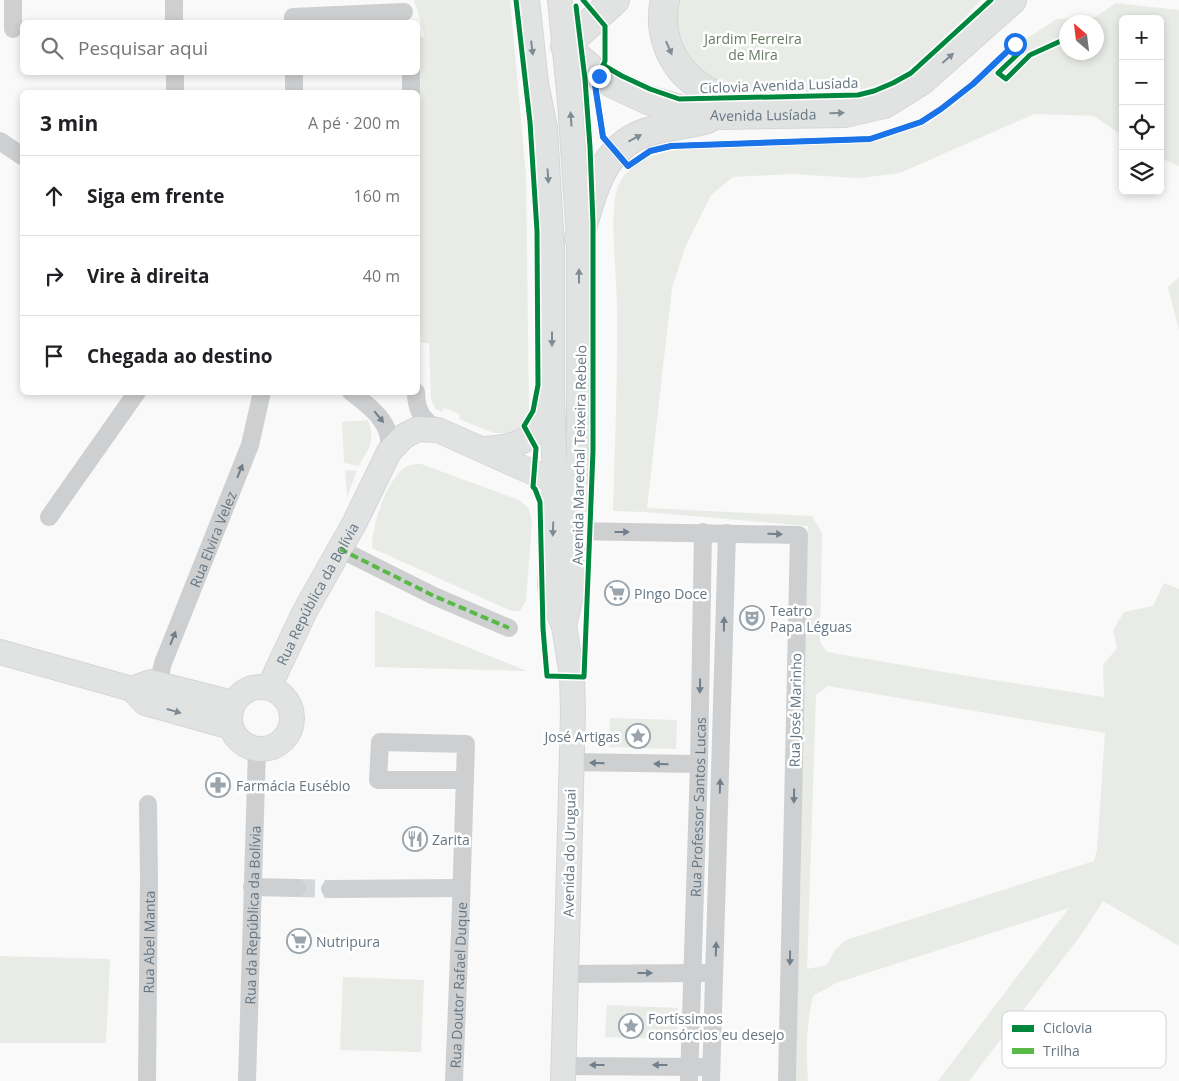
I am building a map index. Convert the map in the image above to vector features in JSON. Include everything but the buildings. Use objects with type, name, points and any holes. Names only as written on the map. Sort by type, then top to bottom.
[{"type":"main road","points":[[564,46],[615,0]]},
{"type":"main road","points":[[664,0],[664,36],[668,48],[679,67],[692,81],[710,93],[754,114]]},
{"type":"main road","points":[[973,34],[990,0]]},
{"type":"main road","name":"Avenida Lusíada","points":[[564,46],[599,76],[648,100],[690,112],[724,115],[845,113],[884,104],[922,81],[1012,0]]},
{"type":"main road","points":[[579,238],[603,168],[627,142],[653,130],[689,125],[724,115]]},
{"type":"street","points":[[13,0],[13,29]]},
{"type":"street","points":[[174,0],[174,20]]},
{"type":"street","name":"Avenida Marechal Teixeira Rebelo","points":[[527,0],[536,83],[545,128],[552,247],[552,395],[555,480],[550,586],[552,597],[564,626]]},
{"type":"street","points":[[540,0],[546,20],[564,46],[549,79],[546,95],[545,128]]},
{"type":"street","name":"Avenida Marechal Teixeira Rebelo","points":[[560,0],[570,102],[579,238],[578,465],[572,591],[564,626]]},
{"type":"street","points":[[293,20],[293,17],[403,11]]},
{"type":"street","points":[[175,75],[175,90]]},
{"type":"street","points":[[294,75],[294,90]]},
{"type":"street","points":[[411,75],[411,90]]},
{"type":"street","points":[[0,141],[20,155]]},
{"type":"street","points":[[49,517],[135,395]]},
{"type":"street","name":"Rua Elvira Velez","points":[[158,684],[163,663],[250,446],[261,395]]},
{"type":"street","points":[[355,395],[368,405],[383,421],[390,436],[389,452]]},
{"type":"street","points":[[416,395],[420,415],[438,430],[534,473],[555,480],[568,478],[578,465]]},
{"type":"street","points":[[482,449],[509,447],[530,436],[540,426],[546,415],[552,395]]},
{"type":"street","points":[[389,452],[397,442],[410,432],[426,428],[438,430]]},
{"type":"street","name":"Rua República da Bolívia","points":[[269,688],[305,611],[340,549],[389,452]]},
{"type":"street","points":[[555,480],[568,494],[574,528]]},
{"type":"street","name":"Rua José Marinho","points":[[574,528],[799,535],[787,1081]]},
{"type":"street","name":"Rua Professor Santos Lucas","points":[[689,1073],[699,764],[703,532]]},
{"type":"street","name":"Rua Professor Santos Lucas","points":[[711,1074],[727,533]]},
{"type":"street","points":[[340,549],[434,596],[510,628]]},
{"type":"street","name":"Avenida do Uruguai","points":[[563,1073],[572,676],[564,626]]},
{"type":"street","points":[[0,652],[132,690],[145,703],[231,727]]},
{"type":"street","points":[[132,690],[151,682],[233,703]]},
{"type":"street","points":[[261,686],[269,688],[277,690],[284,696],[292,711],[293,720],[287,736],[281,742],[265,749],[257,749],[240,742],[231,727],[230,711],[233,703],[245,690],[261,686]]},
{"type":"street","name":"Rua Doutor Rafael Duque","points":[[454,1081],[465,780],[466,744],[380,742],[378,780],[465,780]]},
{"type":"street","name":"Rua da República da Bolívia","points":[[247,1081],[257,749]]},
{"type":"street","points":[[571,762],[699,764]]},
{"type":"street","name":"Rua Abel Manta","points":[[147,1081],[150,878],[148,804]]},
{"type":"street","points":[[252,887],[297,888]]},
{"type":"street","name":"Rua Doutor Rafael Duque","points":[[330,889],[461,888]]},
{"type":"street","points":[[566,974],[715,973]]},
{"type":"street","points":[[563,1073],[711,1074]]},
{"type":"green space","points":[[414,0],[510,0],[526,176],[529,411],[526,420],[518,429],[510,433],[494,433],[459,419],[460,414],[444,408],[442,412],[436,409],[431,400],[429,343],[421,343],[420,328],[420,37],[425,37]]},
{"type":"green space","name":"Jardim Ferreira de Mira","points":[[670,0],[981,0],[925,56],[904,72],[881,84],[852,91],[747,94],[734,93],[687,68]]},
{"type":"green space","points":[[1116,3],[1179,10],[1179,166],[1164,160],[1164,15],[1119,15],[1119,133],[1094,116],[1034,114],[900,173],[859,178],[790,174],[733,177],[711,195],[686,245],[672,288],[647,508],[812,516],[822,533],[820,642],[827,652],[1104,697],[1103,665],[1117,648],[1113,630],[1124,612],[1153,606],[1164,583],[1179,589],[1179,946],[1103,901],[1084,931],[1023,1011],[1002,1011],[1002,1038],[969,1081],[938,1081],[1069,908],[836,983],[813,996],[807,1038],[808,1081],[796,1081],[808,526],[613,511],[617,357],[614,243],[616,194],[619,184],[632,168],[649,157],[659,154],[690,148],[870,142],[929,123],[957,102],[1021,42],[1059,19],[1059,60],[1104,60],[1104,15],[1098,15]],"holes":[[[828,686],[1105,733],[1097,850],[1094,861],[846,940],[835,950],[827,965],[807,969],[816,695]]]},
{"type":"green space","points":[[1179,277],[1179,330],[1168,287]]},
{"type":"green space","points":[[368,420],[371,439],[359,466],[344,463],[342,422]]},
{"type":"green space","points":[[421,464],[519,500],[529,509],[532,522],[526,601],[520,611],[511,611],[372,548],[377,516],[386,492],[399,473],[408,466]]},
{"type":"green space","points":[[345,470],[357,471],[347,497]]},
{"type":"green space","points":[[375,610],[527,671],[375,667]]},
{"type":"green space","points":[[610,718],[677,720],[676,749],[609,747]]},
{"type":"green space","points":[[0,956],[110,959],[106,1043],[0,1043]]},
{"type":"green space","points":[[343,977],[424,980],[421,1052],[340,1050]]},
{"type":"green space","points":[[607,1005],[678,1008],[677,1039],[605,1037]]},
{"type":"tunnel","points":[[297,888],[330,889]]},
{"type":"marked path","points":[[340,549],[434,596],[509,628]]},
{"type":"cycle path","points":[[516,0],[530,122],[537,231],[538,385],[533,411],[524,426],[536,448],[533,487],[540,502],[543,629],[547,676],[584,677],[593,451],[593,223],[585,79],[576,6]]},
{"type":"cycle path","points":[[583,0],[605,26],[605,61],[595,85],[603,137],[628,166],[651,151],[671,146],[870,139],[921,122],[941,109],[973,84],[1015,44],[1021,51],[998,73],[1006,79],[1030,55],[1059,42]]},
{"type":"cycle path","name":"Ciclovia Avenida Lusíada","points":[[603,65],[650,89],[679,99],[858,95],[874,91],[911,73],[991,0]]},
{"type":"place","name":"Pingo Doce","points":[[617,593]]},
{"type":"place","name":"Teatro Papa Léguas","points":[[752,618]]},
{"type":"place","name":"José Artigas","points":[[638,736]]},
{"type":"place","name":"Farmácia Eusébio","points":[[218,785]]},
{"type":"place","name":"Zarita","points":[[415,839]]},
{"type":"place","name":"Nutripura","points":[[299,941]]},
{"type":"place","name":"Fortíssimos consórcios eu desejo","points":[[631,1026]]},
{"type":"route","points":[[599,76],[595,85],[603,137],[628,166],[650,151],[671,146],[870,139],[921,122],[941,109],[973,84],[1015,44]]}]
